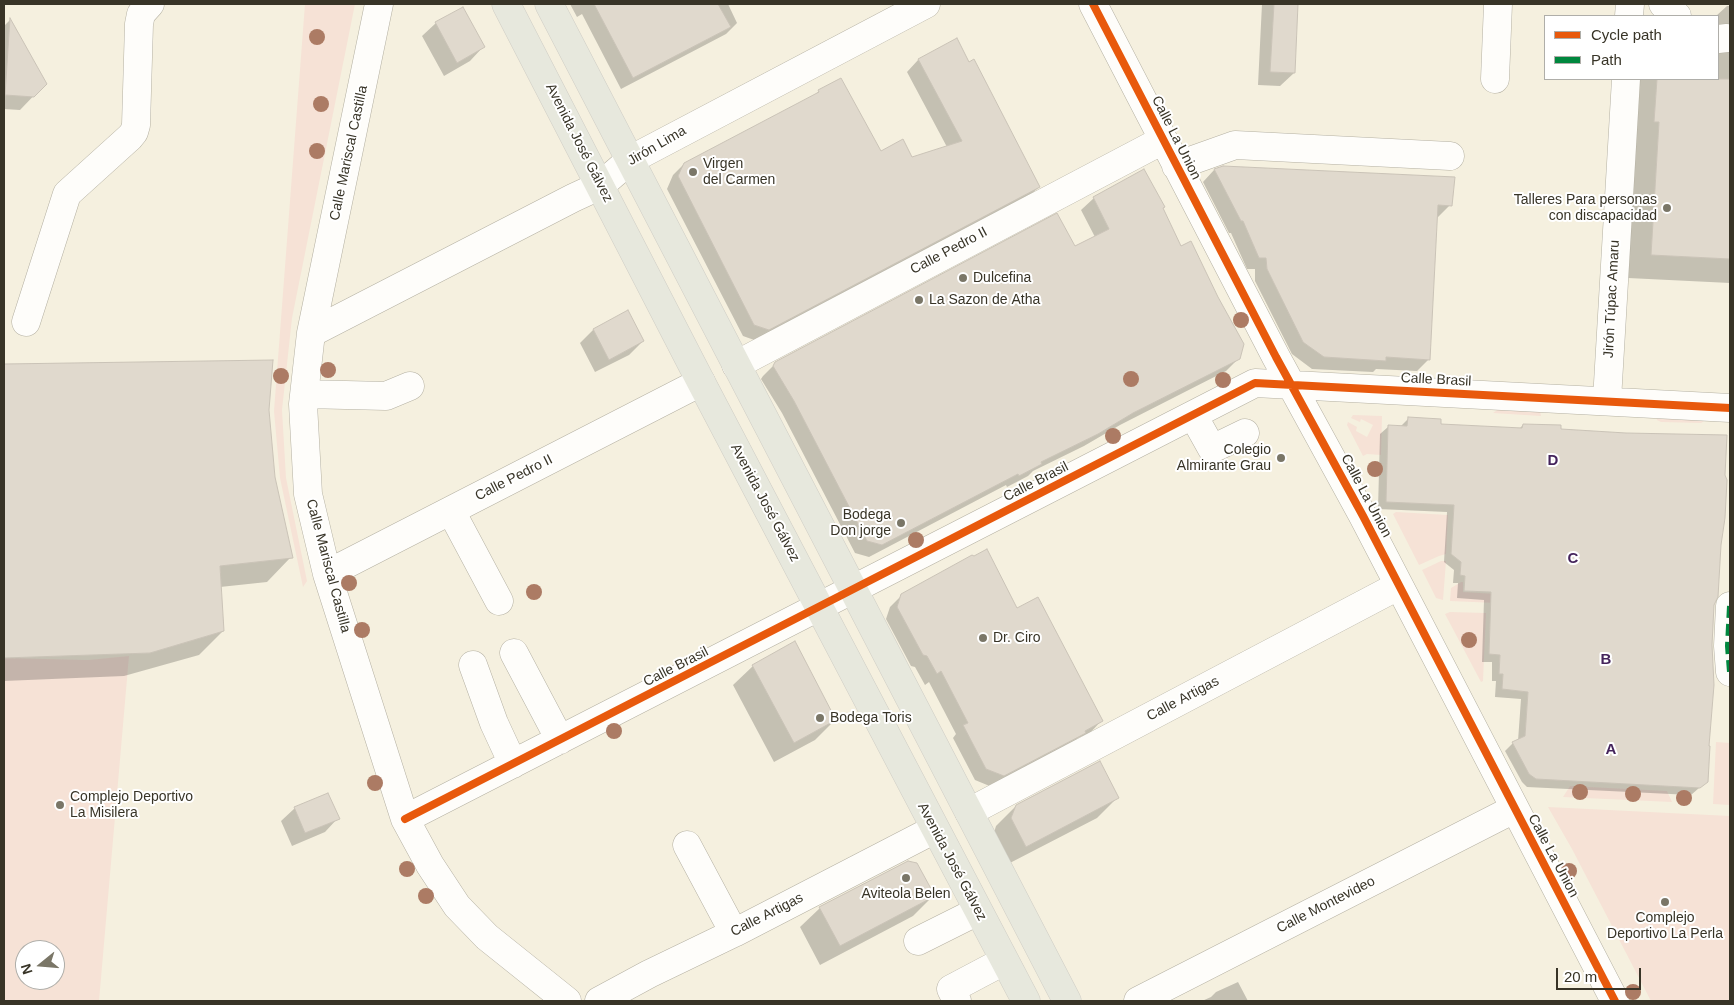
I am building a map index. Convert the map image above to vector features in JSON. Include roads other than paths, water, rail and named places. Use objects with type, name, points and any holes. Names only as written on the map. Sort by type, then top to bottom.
[{"type":"main road","name":"Avenida José Gálvez","points":[[506,4],[701,382],[1026,1001]]},
{"type":"main road","points":[[548,4],[1067,1001]]},
{"type":"street","points":[[26,322],[67,194],[134,132],[136,125],[139,24],[141,14],[150,4]]},
{"type":"street","name":"Calle Mariscal Castilla","points":[[379,4],[311,334],[303,404],[308,494],[327,574],[405,819],[430,865],[457,906],[487,937],[567,1001]]},
{"type":"street","name":"Jirón Lima","points":[[311,334],[573,198],[601,186],[630,160],[926,4]]},
{"type":"street","name":"Calle La Union","points":[[1093,4],[1276,357],[1363,516],[1614,1001]]},
{"type":"street","points":[[1494,80],[1498,4]]},
{"type":"street","points":[[1663,4],[1676,15]]},
{"type":"street","name":"Jirón Túpac Amaru","points":[[1607,400],[1626,80]]},
{"type":"street","name":"Calle Pedro II","points":[[736,364],[1163,140]]},
{"type":"street","points":[[1176,166],[1235,145],[1450,156]]},
{"type":"street","name":"Calle Pedro II","points":[[327,574],[701,382]]},
{"type":"street","name":"Calle Brasil","points":[[405,819],[1255,383],[1607,400],[1730,408]]},
{"type":"street","points":[[305,394],[386,396],[410,386]]},
{"type":"street","points":[[1193,415],[1212,449],[1246,432]]},
{"type":"street","points":[[451,511],[499,601]]},
{"type":"street","name":"Calle Artigas","points":[[968,812],[1398,586]]},
{"type":"street","points":[[1730,606],[1728,646],[1730,672]]},
{"type":"street","points":[[514,653],[560,740]]},
{"type":"street","points":[[473,665],[494,723],[513,764]]},
{"type":"street","name":"Calle Montevideo","points":[[1138,1001],[1514,810]]},
{"type":"street","name":"Calle Artigas","points":[[599,1001],[935,829]]},
{"type":"street","points":[[687,845],[734,932]]},
{"type":"street","points":[[918,941],[978,911]]},
{"type":"street","points":[[957,1001],[951,989],[1004,961]]},
{"type":"place","name":"Virgen del Carmen","points":[[693,172]]},
{"type":"place","name":"Talleres Para personas con discapacidad","points":[[1667,208]]},
{"type":"place","name":"Dulcefina","points":[[963,278]]},
{"type":"place","name":"La Sazon de Atha","points":[[919,300]]},
{"type":"place","name":"Colegio Almirante Grau","points":[[1281,458]]},
{"type":"place","name":"Bodega Don jorge","points":[[901,523]]},
{"type":"place","name":"Dr. Ciro","points":[[983,638]]},
{"type":"place","name":"Bodega Toris","points":[[820,718]]},
{"type":"place","name":"Complejo Deportivo La Misilera","points":[[60,805]]},
{"type":"place","name":"Aviteola Belen","points":[[906,878]]},
{"type":"place","name":"Complejo Deportivo La Perla","points":[[1665,902]]},
{"type":"district","name":"D","points":[[1553,461]]},
{"type":"district","name":"C","points":[[1573,559]]},
{"type":"district","name":"B","points":[[1606,660]]},
{"type":"district","name":"A","points":[[1611,750]]}]
